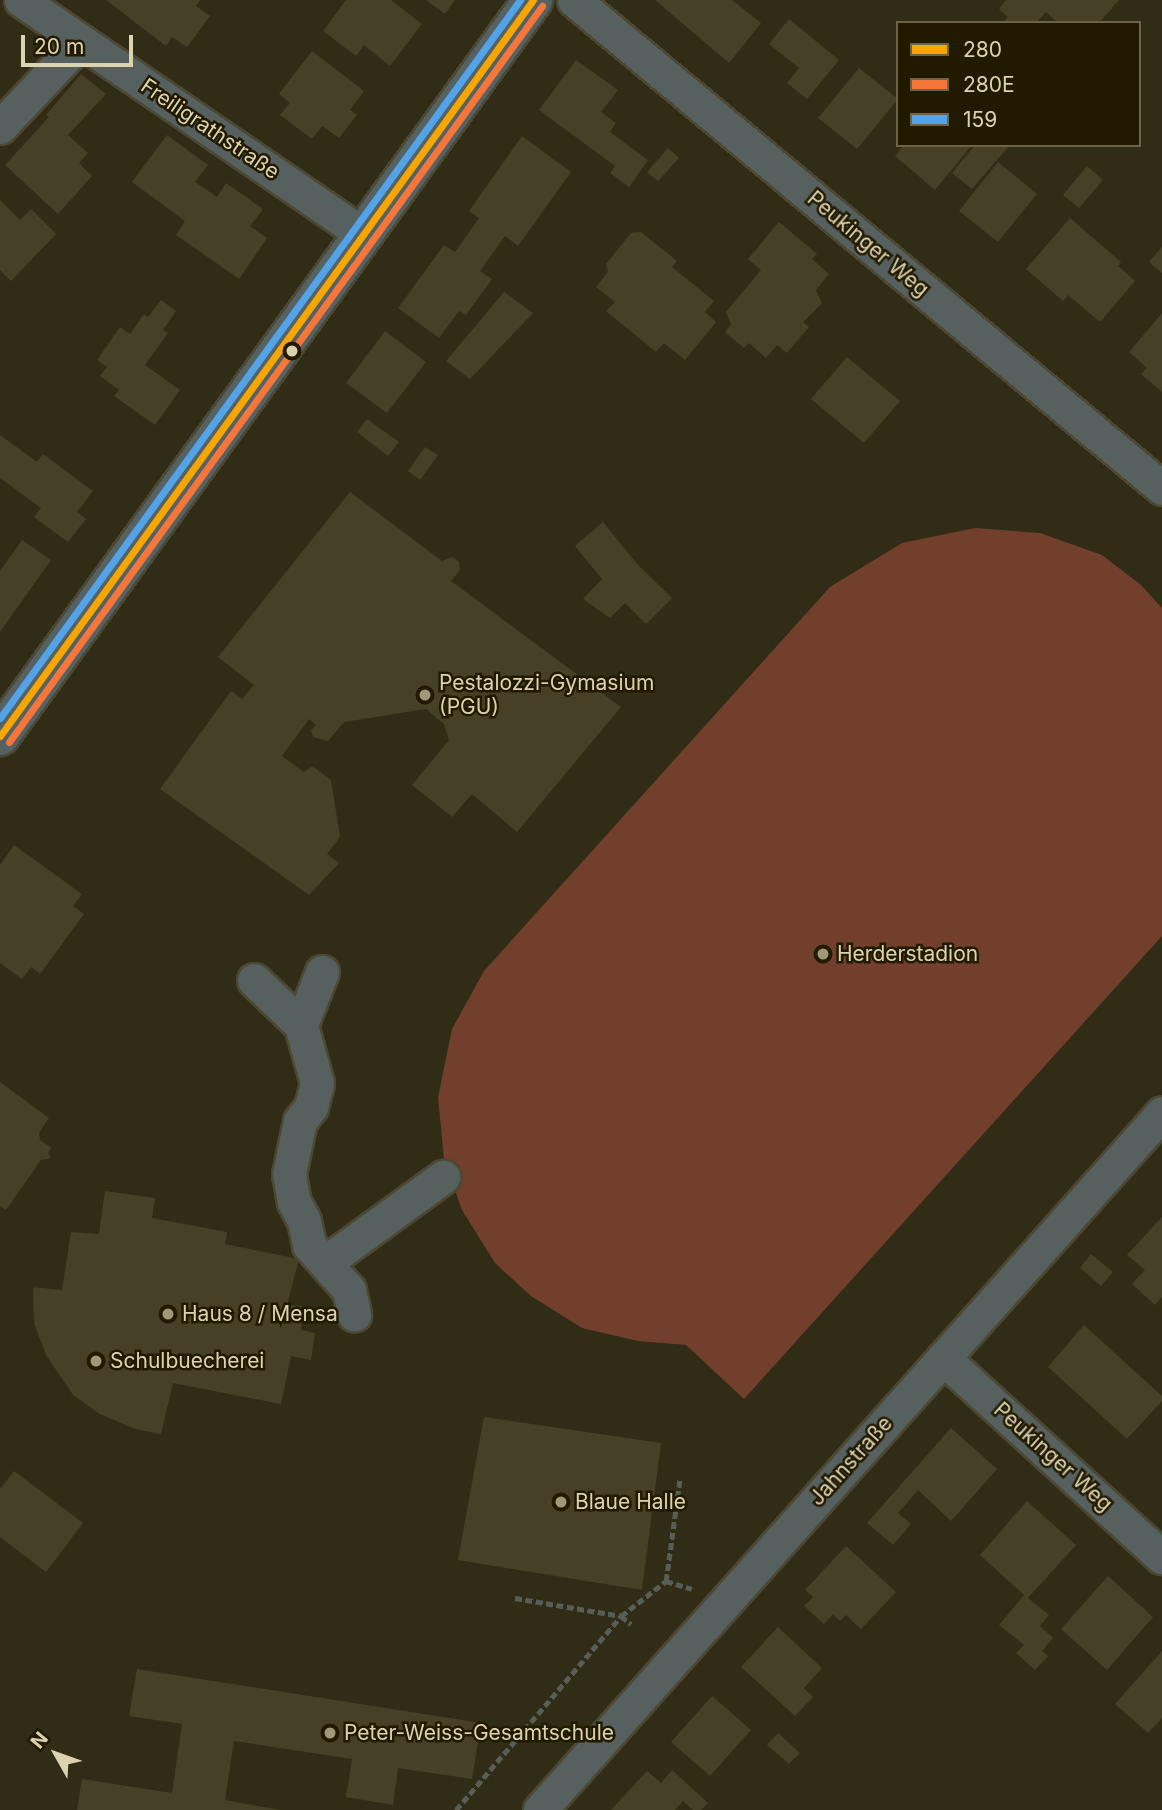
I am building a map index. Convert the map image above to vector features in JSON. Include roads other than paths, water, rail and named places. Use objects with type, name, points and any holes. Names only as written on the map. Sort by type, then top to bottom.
[{"type":"main road","points":[[0,736],[533,0]]},
{"type":"street","name":"Freiligrathstraße","points":[[21,0],[364,235]]},
{"type":"street","name":"Peukinger Weg","points":[[574,0],[1162,488]]},
{"type":"street","points":[[0,127],[81,41]]},
{"type":"street","points":[[301,1025],[322,972]]},
{"type":"street","points":[[254,980],[301,1025],[317,1083],[311,1107],[300,1121],[289,1174],[294,1202],[304,1221],[309,1245],[349,1290],[354,1314]]},
{"type":"street","name":"Jahnstraße","points":[[540,1810],[1162,1113]]},
{"type":"street","points":[[326,1262],[443,1177]]},
{"type":"street","name":"Peukinger Weg","points":[[943,1358],[1162,1557]]},
{"type":"place","name":"Pestalozzi-Gymasium (PGU)","points":[[425,695]]},
{"type":"place","name":"Herderstadion","points":[[823,954]]},
{"type":"place","name":"Haus 8 / Mensa","points":[[168,1314]]},
{"type":"place","name":"Schulbuecherei","points":[[96,1361]]},
{"type":"place","name":"Blaue Halle","points":[[561,1502]]},
{"type":"place","name":"Peter-Weiss-Gesamtschule","points":[[330,1733]]}]
